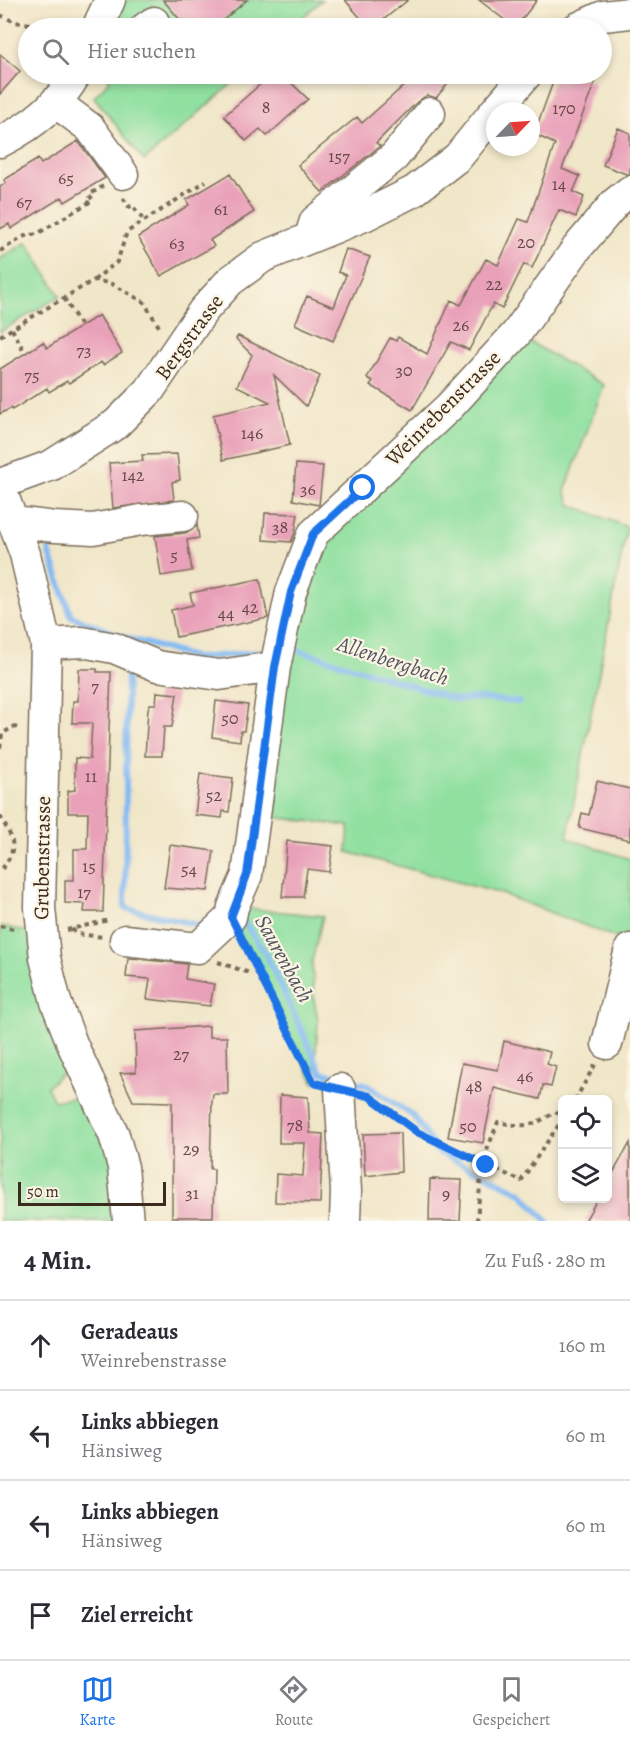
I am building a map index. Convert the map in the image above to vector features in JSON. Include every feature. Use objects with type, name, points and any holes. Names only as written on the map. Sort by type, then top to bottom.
[{"type":"street","points":[[102,18],[110,0]]},
{"type":"street","points":[[599,18],[630,12]]},
{"type":"street","points":[[0,142],[47,113],[71,84]]},
{"type":"street","name":"Bergstrasse","points":[[503,102],[518,84]]},
{"type":"street","points":[[55,102],[90,128],[115,179]]},
{"type":"street","points":[[309,238],[315,221],[394,157],[430,113]]},
{"type":"street","name":"Bergstrasse","points":[[0,485],[52,465],[90,443],[116,424],[149,391],[203,311],[230,281],[263,257],[364,216],[414,190],[458,157],[486,122]]},
{"type":"street","name":"Weinrebenstrasse","points":[[232,912],[247,875],[275,667],[291,592],[313,534],[450,406],[516,334],[577,248],[615,203],[630,191]]},
{"type":"street","name":"Grubenstrasse","points":[[0,485],[14,522],[13,557],[46,644],[41,935],[56,1002],[84,1075],[114,1135],[123,1167],[128,1221]]},
{"type":"street","points":[[14,522],[93,529],[141,520],[183,516]]},
{"type":"street","points":[[46,644],[82,642],[114,648],[157,666],[219,675],[275,667]]},
{"type":"street","points":[[120,930],[198,948],[232,912]]},
{"type":"street","points":[[607,1044],[630,949]]},
{"type":"street","points":[[340,1089],[346,1191],[345,1221]]},
{"type":"path","points":[[0,15],[18,22]]},
{"type":"path","points":[[0,251],[25,236],[37,234],[93,200],[89,195],[115,179]]},
{"type":"path","points":[[0,336],[94,280],[117,262],[127,232],[206,181]]},
{"type":"path","points":[[94,280],[112,284],[144,302],[165,334]]},
{"type":"path","points":[[64,298],[81,326]]},
{"type":"path","points":[[12,328],[25,353]]},
{"type":"path","points":[[0,748],[2,734],[13,727],[20,728]]},
{"type":"path","points":[[0,816],[13,837],[11,858],[0,871]]},
{"type":"path","points":[[232,912],[314,1083],[369,1096],[417,1132],[521,1181],[558,1125]]},
{"type":"path","points":[[72,928],[77,934],[120,930]]},
{"type":"path","points":[[41,935],[72,928],[120,930]]},
{"type":"path","points":[[198,948],[212,960],[252,974]]},
{"type":"path","points":[[477,1221],[482,1163],[498,1122],[516,1125],[532,1124],[558,1112]]},
{"type":"green space","points":[[110,0],[322,0],[302,18],[102,18]]},
{"type":"green space","points":[[106,84],[232,84],[144,161],[94,97]]},
{"type":"green space","points":[[27,242],[60,296],[0,332],[0,259]]},
{"type":"green space","points":[[516,334],[604,385],[565,491],[571,505],[627,527],[567,838],[630,859],[630,943],[502,894],[347,852],[349,826],[255,815],[313,534]]},
{"type":"green space","points":[[233,907],[323,916],[312,961],[314,1000],[318,1020],[314,1083],[237,927]]},
{"type":"green space","points":[[2,926],[41,935],[68,1067],[47,1087],[54,1101],[83,1096],[103,1113],[128,1221],[0,1221],[0,938]]},
{"type":"building","points":[[163,0],[247,0],[226,18],[178,18]]},
{"type":"building","points":[[345,0],[408,0],[386,18],[360,18]]},
{"type":"building","points":[[479,0],[537,0],[523,18],[502,18]]},
{"type":"building","points":[[0,54],[18,69],[18,73],[0,94]]},
{"type":"building","points":[[261,84],[292,84],[308,99],[267,136],[260,129],[246,141],[224,116]]},
{"type":"building","points":[[406,84],[448,84],[436,98],[427,95],[417,102],[376,143],[380,146],[322,192],[298,165],[357,117],[362,123]]},
{"type":"building","points":[[552,84],[594,84],[562,169],[580,176],[573,192],[584,197],[576,217],[559,210],[532,268],[524,264],[502,309],[493,304],[469,350],[451,342],[412,410],[370,385],[373,381],[367,378],[390,338],[396,341],[398,337],[427,354],[451,300],[461,305],[486,259],[498,265],[519,219],[528,222],[555,144],[540,137],[540,118]]},
{"type":"building","points":[[618,128],[630,133],[630,174],[603,165]]},
{"type":"building","points":[[78,141],[105,178],[65,202],[62,197],[11,229],[9,224],[0,229],[0,187],[6,183],[4,180],[38,159],[41,164]]},
{"type":"building","points":[[230,174],[254,212],[210,240],[214,246],[161,276],[138,237],[189,205],[186,200]]},
{"type":"building","points":[[346,249],[370,257],[333,341],[295,324],[307,296],[334,307],[346,275],[338,272]]},
{"type":"building","points":[[99,315],[122,353],[103,365],[101,362],[69,383],[67,381],[49,392],[47,388],[12,410],[11,408],[0,414],[0,369],[43,342],[47,348]]},
{"type":"building","points":[[238,336],[320,376],[306,406],[274,375],[290,445],[223,460],[213,415],[270,402],[237,386],[252,355],[236,339]]},
{"type":"building","points":[[177,454],[180,480],[172,482],[174,500],[113,508],[109,463],[143,461],[142,455]]},
{"type":"building","points":[[296,464],[323,466],[319,505],[293,500]]},
{"type":"building","points":[[265,513],[298,514],[291,542],[263,540]]},
{"type":"building","points":[[197,525],[199,538],[187,540],[192,571],[161,576],[155,536],[185,533]]},
{"type":"building","points":[[260,579],[268,618],[176,637],[171,610],[193,605],[190,593]]},
{"type":"building","points":[[79,669],[111,672],[103,912],[84,912],[85,904],[65,903],[65,880],[74,880],[74,849],[87,849],[88,813],[68,813],[68,791],[75,790],[75,758],[90,759],[92,723],[72,723],[73,701],[78,701]]},
{"type":"building","points":[[157,692],[177,694],[172,727],[164,727],[162,756],[145,756],[148,709],[150,704],[156,704]]},
{"type":"building","points":[[216,701],[248,705],[240,741],[212,737]]},
{"type":"building","points":[[200,774],[233,778],[229,812],[223,811],[222,818],[195,815]]},
{"type":"building","points":[[597,781],[630,789],[630,840],[579,828],[582,813],[589,815]]},
{"type":"building","points":[[287,841],[333,846],[329,872],[307,869],[303,897],[282,897]]},
{"type":"building","points":[[170,845],[214,851],[208,891],[164,888]]},
{"type":"building","points":[[128,958],[187,964],[185,979],[214,984],[210,1006],[147,999],[150,979],[126,977]]},
{"type":"building","points":[[209,1026],[209,1037],[227,1037],[228,1094],[213,1094],[212,1102],[210,1169],[214,1169],[213,1217],[172,1217],[172,1102],[133,1101],[120,1073],[136,1072],[135,1031]]},
{"type":"building","points":[[504,1041],[550,1052],[547,1064],[556,1067],[551,1087],[543,1085],[540,1099],[494,1088],[483,1143],[448,1137],[462,1063],[498,1070]]},
{"type":"building","points":[[280,1095],[308,1097],[310,1133],[323,1134],[320,1203],[275,1202],[276,1174],[303,1176],[305,1143],[279,1143]]},
{"type":"building","points":[[400,1133],[401,1172],[365,1176],[363,1134]]},
{"type":"building","points":[[630,1143],[630,1221],[585,1221],[595,1203],[612,1203],[612,1175]]},
{"type":"building","points":[[430,1179],[462,1180],[460,1221],[429,1221]]},
{"type":"waterway","name":"Allenbergbach","points":[[49,551],[71,616],[124,637],[197,658],[269,651]]},
{"type":"waterway","name":"Allenbergbach","points":[[292,648],[457,700],[476,698],[519,702]]},
{"type":"waterway","name":"Saurenbach","points":[[127,670],[125,908],[198,925],[211,919]]},
{"type":"waterway","name":"Saurenbach","points":[[240,916],[267,956],[321,1072],[367,1085],[412,1115],[438,1152],[479,1172]]},
{"type":"waterway","name":"Saurenbach","points":[[485,1174],[521,1193],[547,1221]]},
{"type":"route","points":[[363,488],[313,534],[291,592],[275,667],[247,875],[231,917],[314,1083],[369,1096],[417,1132],[486,1165]]}]
